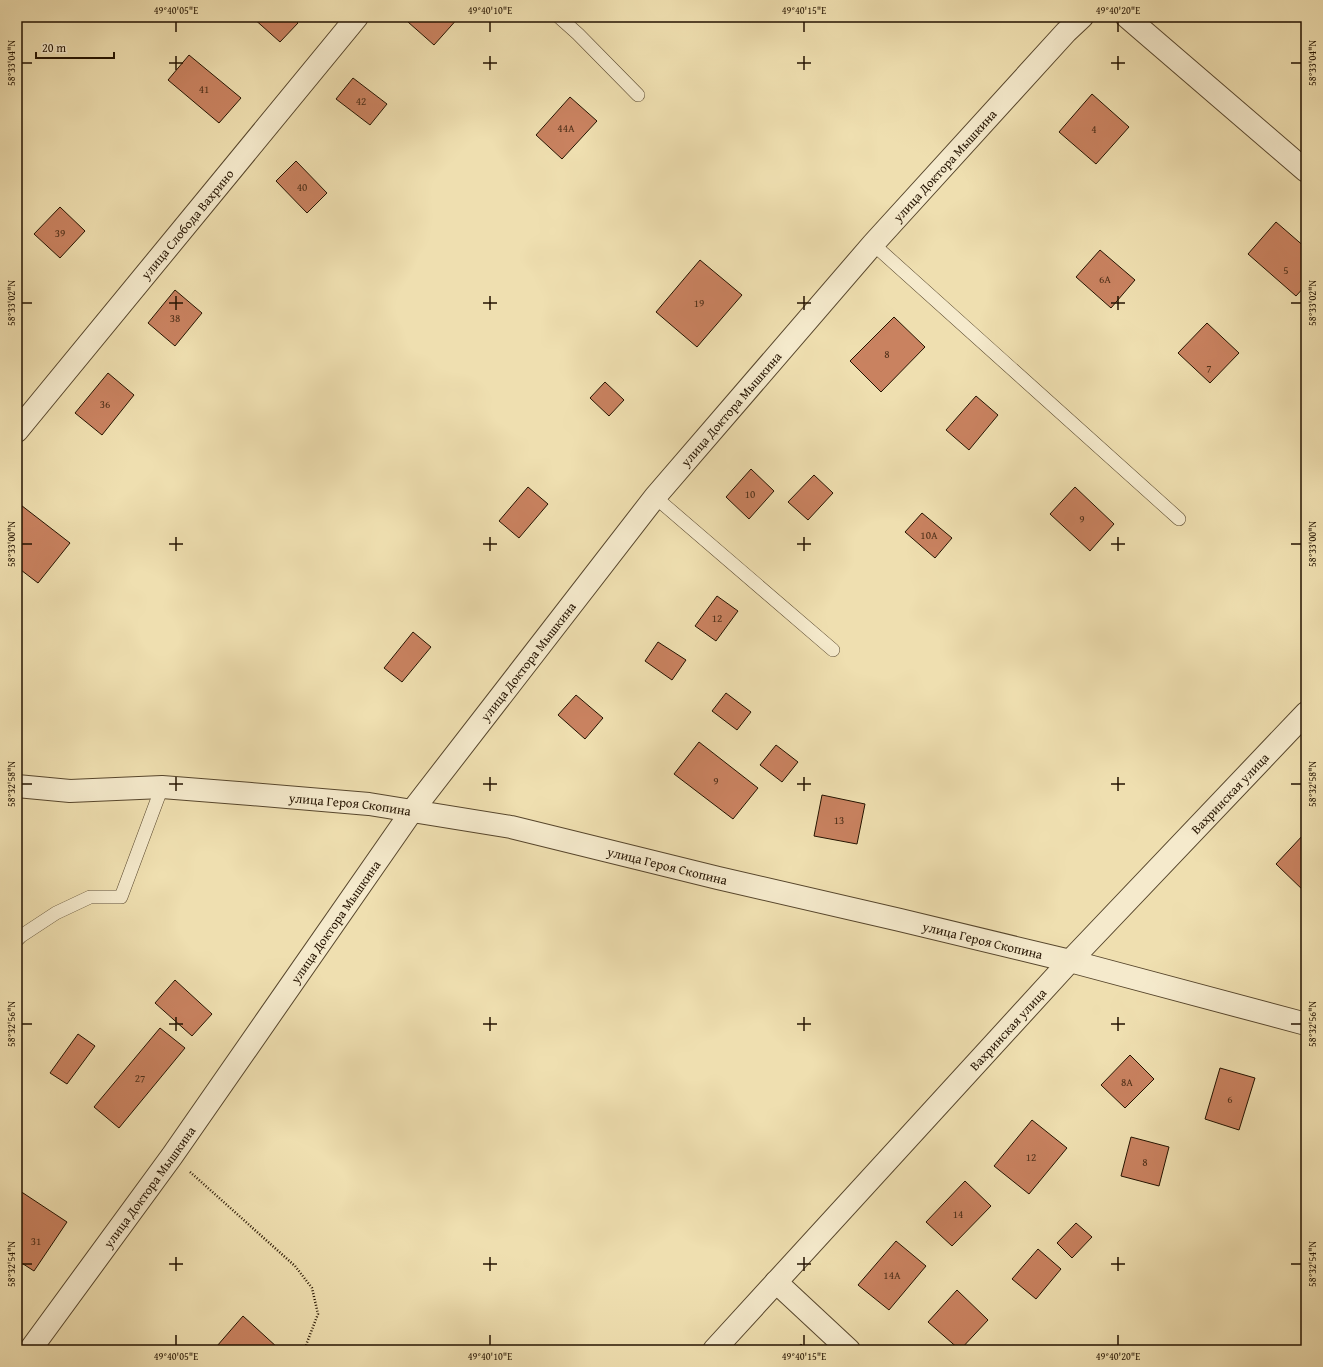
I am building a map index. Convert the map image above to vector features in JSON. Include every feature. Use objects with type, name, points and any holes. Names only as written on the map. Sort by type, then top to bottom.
[{"type":"street","name":"улица Слобода Вахрино","points":[[17,431],[357,17]]},
{"type":"street","name":"улица Доктора Мышкина","points":[[30,1350],[172,1156],[412,811],[655,497],[873,244],[1061,38],[1082,17]]},
{"type":"street","points":[[1127,17],[1306,171]]},
{"type":"street","name":"Вахринская улица","points":[[714,1350],[1070,960],[1306,713]]},
{"type":"street","name":"улица Героя Скопина","points":[[17,786],[70,791],[162,787],[369,804],[511,827],[718,878],[1070,960],[1306,1024]]},
{"type":"street","points":[[776,1282],[849,1350]]},
{"type":"lane","points":[[559,17],[578,34],[638,95]]},
{"type":"lane","points":[[873,244],[1179,519]]},
{"type":"lane","points":[[655,497],[833,650]]},
{"type":"lane","points":[[17,940],[56,913],[90,897],[120,897],[162,787]]},
{"type":"path","points":[[172,1156],[296,1266],[312,1288],[318,1314],[306,1345],[302,1350]]},
{"type":"building","points":[[252,17],[292,17],[298,23],[280,42]]},
{"type":"building","points":[[412,17],[459,17],[434,45],[408,22]]},
{"type":"building","points":[[1267,17],[1278,17],[1273,22]]},
{"type":"building","points":[[189,55],[241,98],[219,123],[168,80]]},
{"type":"building","points":[[353,78],[387,104],[370,125],[336,99]]},
{"type":"building","points":[[1092,94],[1129,127],[1096,164],[1059,132]]},
{"type":"building","points":[[570,97],[597,121],[562,159],[536,135]]},
{"type":"building","points":[[296,161],[327,193],[307,213],[276,181]]},
{"type":"building","points":[[60,207],[85,231],[60,258],[34,234]]},
{"type":"building","points":[[1276,222],[1306,248],[1306,285],[1296,296],[1248,254]]},
{"type":"building","points":[[1100,250],[1135,280],[1111,308],[1076,277]]},
{"type":"building","points":[[700,260],[742,295],[697,347],[656,312]]},
{"type":"building","points":[[175,290],[202,313],[175,346],[148,323]]},
{"type":"building","points":[[894,317],[925,347],[881,392],[850,361]]},
{"type":"building","points":[[1207,323],[1239,353],[1210,383],[1178,353]]},
{"type":"building","points":[[108,373],[134,395],[102,435],[75,413]]},
{"type":"building","points":[[605,382],[624,400],[609,416],[590,398]]},
{"type":"building","points":[[976,396],[998,415],[969,450],[946,430]]},
{"type":"building","points":[[751,469],[774,491],[749,519],[726,497]]},
{"type":"building","points":[[814,475],[833,493],[808,520],[788,502]]},
{"type":"building","points":[[528,487],[548,504],[519,538],[499,521]]},
{"type":"building","points":[[1075,487],[1114,524],[1090,551],[1050,514]]},
{"type":"building","points":[[17,502],[70,543],[38,583],[17,567]]},
{"type":"building","points":[[922,513],[952,538],[935,558],[905,532]]},
{"type":"building","points":[[717,596],[738,611],[716,641],[695,626]]},
{"type":"building","points":[[413,632],[431,647],[402,682],[384,668]]},
{"type":"building","points":[[658,642],[686,660],[672,680],[645,661]]},
{"type":"building","points":[[726,693],[751,712],[737,730],[712,711]]},
{"type":"building","points":[[576,695],[603,718],[585,739],[558,715]]},
{"type":"building","points":[[699,742],[758,788],[733,819],[674,774]]},
{"type":"building","points":[[776,745],[798,762],[782,782],[760,765]]},
{"type":"building","points":[[822,795],[865,804],[857,844],[814,836]]},
{"type":"building","points":[[1304,834],[1306,836],[1306,893],[1276,864]]},
{"type":"building","points":[[175,980],[212,1014],[192,1036],[155,1003]]},
{"type":"building","points":[[160,1028],[185,1048],[119,1128],[94,1107]]},
{"type":"building","points":[[78,1034],[95,1046],[67,1084],[50,1073]]},
{"type":"building","points":[[1130,1055],[1154,1079],[1125,1108],[1101,1085]]},
{"type":"building","points":[[1220,1068],[1255,1078],[1239,1130],[1205,1119]]},
{"type":"building","points":[[1032,1120],[1067,1148],[1029,1194],[994,1166]]},
{"type":"building","points":[[1131,1137],[1169,1147],[1159,1186],[1121,1176]]},
{"type":"building","points":[[965,1181],[991,1206],[952,1246],[926,1222]]},
{"type":"building","points":[[17,1189],[67,1222],[34,1271],[17,1260]]},
{"type":"building","points":[[1076,1223],[1092,1237],[1072,1258],[1057,1243]]},
{"type":"building","points":[[896,1241],[926,1266],[889,1310],[858,1285]]},
{"type":"building","points":[[1038,1249],[1061,1269],[1036,1299],[1012,1279]]},
{"type":"building","points":[[957,1290],[988,1320],[960,1350],[928,1322]]},
{"type":"building","points":[[243,1316],[278,1348],[276,1350],[221,1350],[217,1346]]},
{"type":"building","points":[[801,1344],[807,1350],[794,1350]]}]
